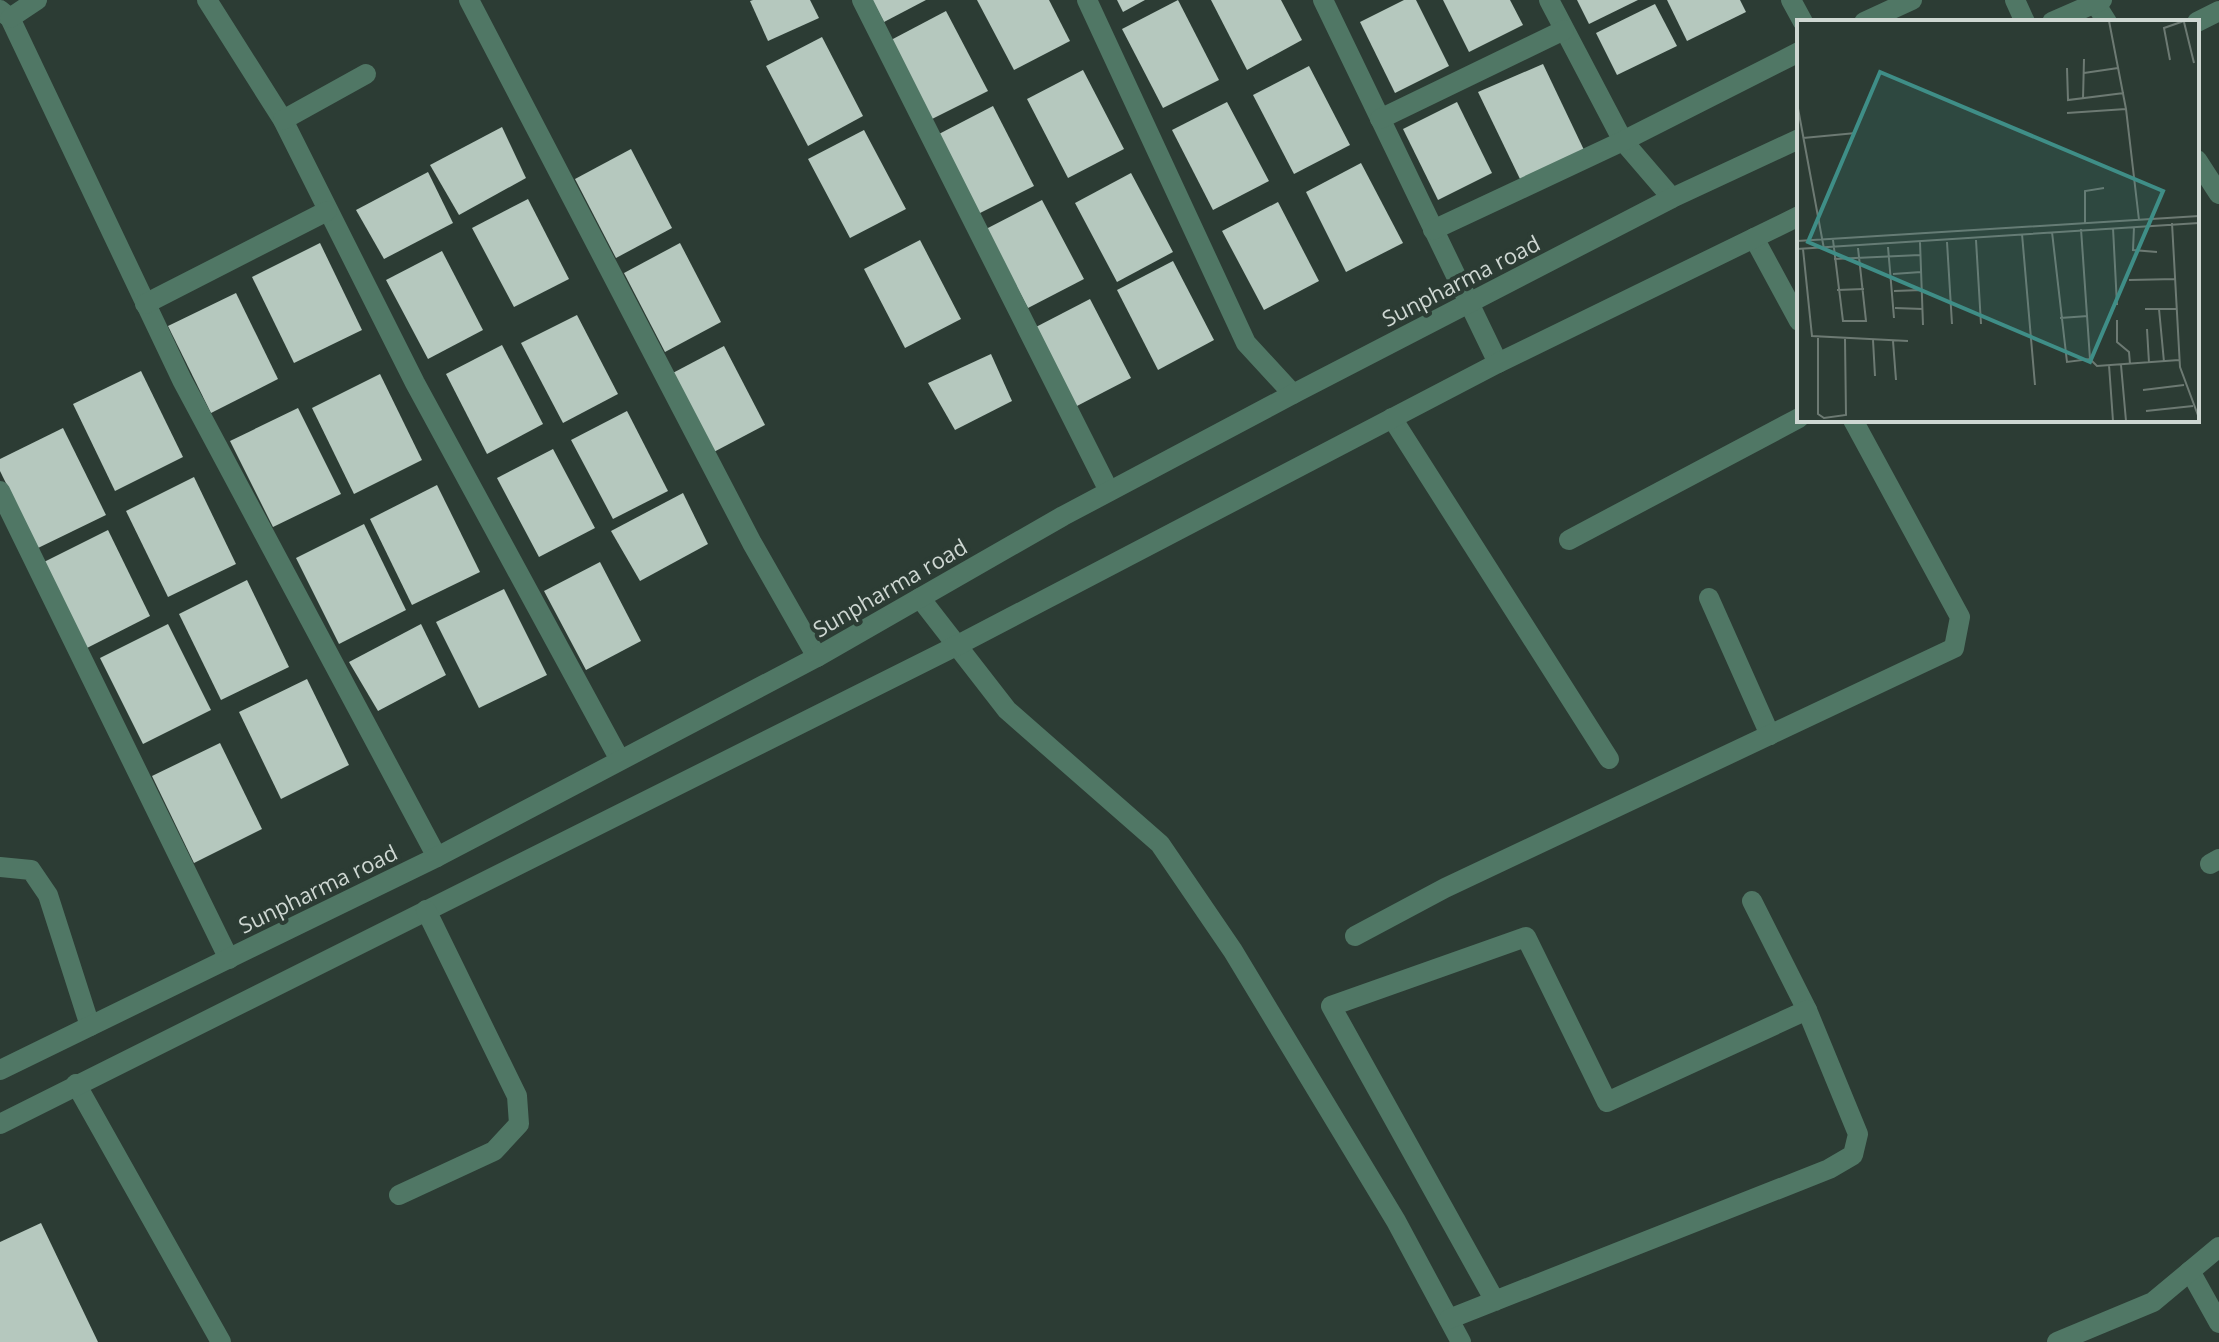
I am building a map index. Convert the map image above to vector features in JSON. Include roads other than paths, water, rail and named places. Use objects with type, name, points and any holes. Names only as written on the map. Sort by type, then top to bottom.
[{"type":"street","points":[[37,0],[5,14],[145,304],[437,857]]},
{"type":"street","points":[[207,0],[283,120],[415,383],[620,760]]},
{"type":"street","points":[[469,0],[752,543],[817,657]]},
{"type":"street","points":[[862,0],[1109,491]]},
{"type":"street","points":[[1087,0],[1246,343],[1293,394]]},
{"type":"street","points":[[1549,0],[1623,141],[1672,198]]},
{"type":"street","points":[[1791,0],[1802,20]]},
{"type":"street","points":[[1868,20],[1912,0]]},
{"type":"street","points":[[2015,0],[2024,20]]},
{"type":"street","points":[[1325,1],[1498,363]]},
{"type":"street","points":[[2057,20],[2098,2]]},
{"type":"street","points":[[2199,21],[2219,11]]},
{"type":"street","points":[[1380,119],[1564,30]]},
{"type":"street","points":[[1433,230],[1623,141],[1797,53]]},
{"type":"street","points":[[283,120],[366,74]]},
{"type":"street","name":"Sunpharma road","points":[[0,1070],[437,857],[817,657],[1109,491],[1672,198],[1797,140]]},
{"type":"street","points":[[2199,163],[2219,194]]},
{"type":"street","points":[[145,304],[327,211]]},
{"type":"street","points":[[0,1124],[956,646],[1498,363],[1797,217]]},
{"type":"street","points":[[1754,238],[1797,317]]},
{"type":"street","points":[[1392,418],[1609,759]]},
{"type":"street","points":[[1569,540],[1797,419]]},
{"type":"street","points":[[1355,936],[1445,888],[1954,648],[1960,617],[1854,422]]},
{"type":"street","points":[[0,491],[229,959]]},
{"type":"street","points":[[920,598],[1007,710],[1160,844],[1241,964],[1396,1221],[1461,1342]]},
{"type":"street","points":[[1709,598],[1770,735]]},
{"type":"street","points":[[0,867],[31,870],[48,895],[90,1026]]},
{"type":"street","points":[[1449,1319],[1829,1169],[1853,1155],[1858,1134],[1807,1010],[1752,901]]},
{"type":"street","points":[[399,1195],[494,1151],[519,1124],[517,1096],[426,910]]},
{"type":"street","points":[[1495,1301],[1331,1006],[1526,937],[1607,1102],[1807,1010]]},
{"type":"street","points":[[76,1084],[221,1342]]},
{"type":"street","points":[[2057,1342],[2153,1302],[2219,1247]]},
{"type":"street","points":[[2190,1271],[2219,1323]]}]
